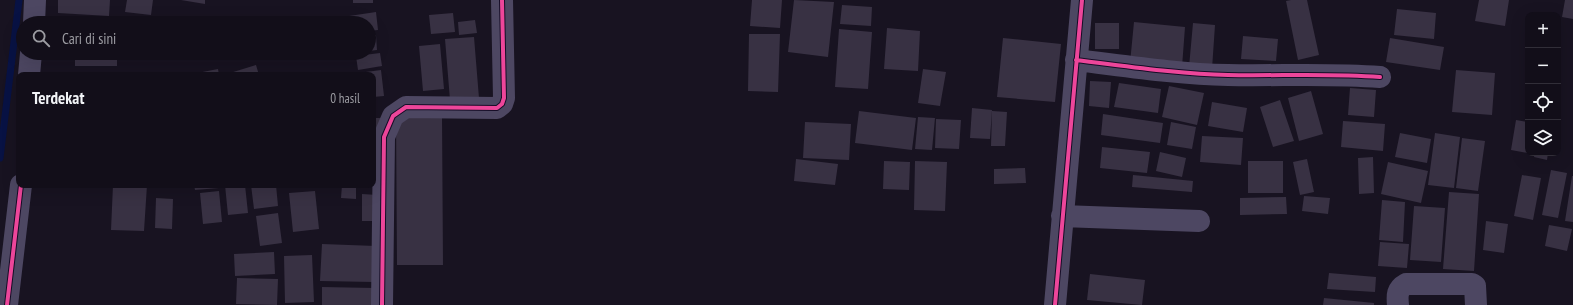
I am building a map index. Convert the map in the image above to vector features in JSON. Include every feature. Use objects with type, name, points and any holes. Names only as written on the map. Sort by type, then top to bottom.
[{"type":"street","points":[[34,16],[35,0]]},
{"type":"street","points":[[382,305],[384,137],[393,116],[406,107],[497,108],[502,104],[504,98],[502,0]]},
{"type":"street","points":[[1055,305],[1082,0]]},
{"type":"street","points":[[30,72],[31,60]]},
{"type":"street","points":[[1076,60],[1206,74],[1336,73],[1380,77]]},
{"type":"street","points":[[7,305],[21,188]]},
{"type":"street","points":[[1062,216],[1199,221]]},
{"type":"street","points":[[1398,305],[1400,287],[1406,284],[1472,284],[1475,286],[1476,305]]},
{"type":"building","points":[[58,0],[110,0],[109,16],[58,13]]},
{"type":"building","points":[[127,0],[153,0],[151,15],[125,12]]},
{"type":"building","points":[[181,0],[205,0],[205,4]]},
{"type":"building","points":[[353,0],[373,0],[373,3],[353,3]]},
{"type":"building","points":[[752,0],[782,0],[780,28],[750,26]]},
{"type":"building","points":[[794,0],[834,2],[828,57],[788,52]]},
{"type":"building","points":[[1307,0],[1319,55],[1298,60],[1286,1]]},
{"type":"building","points":[[1479,0],[1509,0],[1505,26],[1475,21]]},
{"type":"building","points":[[1565,0],[1573,0],[1573,19],[1562,17]]},
{"type":"building","points":[[842,5],[872,7],[871,26],[840,24]]},
{"type":"building","points":[[1397,9],[1436,13],[1434,39],[1394,35]]},
{"type":"building","points":[[376,12],[378,30],[376,30],[376,16],[349,16]]},
{"type":"building","points":[[453,13],[455,32],[431,34],[429,15]]},
{"type":"building","points":[[475,20],[477,33],[459,35],[458,22]]},
{"type":"building","points":[[1134,22],[1185,27],[1182,67],[1130,63]]},
{"type":"building","points":[[1095,23],[1119,23],[1119,49],[1095,49]]},
{"type":"building","points":[[1193,23],[1215,25],[1212,69],[1189,67]]},
{"type":"building","points":[[887,28],[920,31],[918,71],[884,69]]},
{"type":"building","points":[[839,29],[872,32],[868,89],[835,87]]},
{"type":"building","points":[[749,34],[780,34],[778,92],[748,91]]},
{"type":"building","points":[[1243,36],[1278,39],[1276,61],[1241,59]]},
{"type":"building","points":[[474,37],[479,98],[450,100],[445,39]]},
{"type":"building","points":[[1003,38],[1061,44],[1055,102],[997,97]]},
{"type":"building","points":[[1390,38],[1444,47],[1440,70],[1386,62]]},
{"type":"building","points":[[440,44],[444,89],[423,91],[419,46]]},
{"type":"building","points":[[380,53],[382,66],[358,70],[357,60],[376,60],[376,54]]},
{"type":"building","points":[[75,60],[117,60],[117,66],[75,66]]},
{"type":"building","points":[[256,65],[258,72],[233,72]]},
{"type":"building","points":[[218,69],[218,72],[202,72]]},
{"type":"building","points":[[923,69],[946,72],[940,106],[918,103]]},
{"type":"building","points":[[381,70],[384,96],[376,97],[376,72],[366,72]]},
{"type":"building","points":[[1456,70],[1495,73],[1492,115],[1452,112]]},
{"type":"building","points":[[1090,81],[1111,82],[1109,108],[1089,106]]},
{"type":"building","points":[[1119,83],[1161,89],[1158,113],[1114,107]]},
{"type":"building","points":[[1169,86],[1204,93],[1197,125],[1162,117]]},
{"type":"building","points":[[1350,88],[1376,90],[1374,117],[1348,115]]},
{"type":"building","points":[[1311,91],[1323,134],[1299,141],[1288,98]]},
{"type":"building","points":[[1280,100],[1294,141],[1273,147],[1260,107]]},
{"type":"building","points":[[1212,102],[1247,108],[1243,132],[1208,126]]},
{"type":"building","points":[[972,108],[992,110],[990,139],[970,138]]},
{"type":"building","points":[[859,111],[916,118],[912,150],[855,143]]},
{"type":"building","points":[[992,111],[1007,112],[1005,146],[991,146]]},
{"type":"building","points":[[1103,114],[1163,123],[1160,143],[1101,135]]},
{"type":"building","points":[[442,115],[443,265],[397,265],[396,116]]},
{"type":"building","points":[[918,117],[935,118],[932,150],[915,149]]},
{"type":"building","points":[[376,118],[384,118],[384,134],[376,134]]},
{"type":"building","points":[[936,119],[961,120],[959,149],[935,148]]},
{"type":"building","points":[[1516,120],[1525,122],[1525,152],[1511,150]]},
{"type":"building","points":[[1343,121],[1385,124],[1383,151],[1341,147]]},
{"type":"building","points":[[805,122],[851,124],[849,160],[803,158]]},
{"type":"building","points":[[1171,122],[1196,127],[1192,149],[1167,145]]},
{"type":"building","points":[[1400,133],[1431,139],[1427,163],[1395,157]]},
{"type":"building","points":[[1435,133],[1460,137],[1454,188],[1428,185]]},
{"type":"building","points":[[1202,136],[1243,138],[1241,165],[1200,162]]},
{"type":"building","points":[[1462,138],[1485,141],[1478,191],[1456,188]]},
{"type":"building","points":[[1102,147],[1150,152],[1147,173],[1100,168]]},
{"type":"building","points":[[1160,152],[1186,158],[1182,177],[1156,171]]},
{"type":"building","points":[[1534,156],[1548,156],[1547,160]]},
{"type":"building","points":[[1373,157],[1374,193],[1359,194],[1358,158]]},
{"type":"building","points":[[796,159],[838,164],[835,185],[794,181]]},
{"type":"building","points":[[1307,159],[1314,192],[1300,195],[1293,162]]},
{"type":"building","points":[[884,161],[910,162],[909,190],[883,189]]},
{"type":"building","points":[[915,161],[947,162],[945,211],[914,210]]},
{"type":"building","points":[[1248,161],[1283,161],[1283,193],[1248,193]]},
{"type":"building","points":[[1388,162],[1428,171],[1421,203],[1381,194]]},
{"type":"building","points":[[1025,168],[1026,183],[994,184],[994,169]]},
{"type":"building","points":[[1551,170],[1567,173],[1558,218],[1542,215]]},
{"type":"building","points":[[1133,175],[1193,181],[1192,192],[1132,187]]},
{"type":"building","points":[[1522,175],[1541,178],[1533,220],[1514,216]]},
{"type":"building","points":[[1573,176],[1573,222],[1565,221]]},
{"type":"building","points":[[113,188],[147,188],[144,231],[111,230]]},
{"type":"building","points":[[195,188],[219,188],[195,190]]},
{"type":"building","points":[[225,188],[245,188],[248,213],[228,215]]},
{"type":"building","points":[[251,188],[276,188],[278,206],[254,209]]},
{"type":"building","points":[[342,188],[356,188],[356,199],[341,198]]},
{"type":"building","points":[[219,191],[222,222],[203,224],[200,193]]},
{"type":"building","points":[[315,191],[319,229],[293,232],[289,193]]},
{"type":"building","points":[[1449,192],[1479,194],[1474,271],[1443,269]]},
{"type":"building","points":[[362,194],[378,195],[378,221],[362,221]]},
{"type":"building","points":[[1304,196],[1330,198],[1328,214],[1302,211]]},
{"type":"building","points":[[1286,197],[1287,214],[1240,215],[1240,198]]},
{"type":"building","points":[[156,198],[173,199],[172,229],[155,228]]},
{"type":"building","points":[[1382,200],[1405,202],[1403,242],[1379,240]]},
{"type":"building","points":[[1414,206],[1445,208],[1441,262],[1410,260]]},
{"type":"building","points":[[278,213],[282,243],[260,246],[256,216]]},
{"type":"building","points":[[1486,221],[1508,224],[1504,253],[1483,250]]},
{"type":"building","points":[[1549,225],[1572,229],[1567,251],[1545,246]]},
{"type":"building","points":[[1380,242],[1409,244],[1407,268],[1378,266]]},
{"type":"building","points":[[322,244],[376,246],[374,282],[320,281]]},
{"type":"building","points":[[274,252],[275,274],[235,276],[234,254]]},
{"type":"building","points":[[312,255],[314,302],[285,303],[284,256]]},
{"type":"building","points":[[1329,273],[1376,277],[1375,292],[1327,289]]},
{"type":"building","points":[[1090,274],[1145,280],[1142,305],[1087,300]]},
{"type":"building","points":[[237,278],[278,279],[277,305],[236,304]]},
{"type":"building","points":[[322,287],[375,288],[375,305],[322,305]]},
{"type":"building","points":[[1324,298],[1374,303],[1374,305],[1323,305]]},
{"type":"waterway","points":[[17,16],[19,0]]},
{"type":"waterway","points":[[0,158],[16,25]]},
{"type":"cycle path","points":[[382,305],[384,137],[393,116],[406,107],[497,108],[502,104],[504,98],[502,0]]},
{"type":"cycle path","points":[[1055,305],[1082,0]]},
{"type":"cycle path","points":[[1076,60],[1190,73],[1380,77]]},
{"type":"cycle path","points":[[7,305],[21,188]]}]
